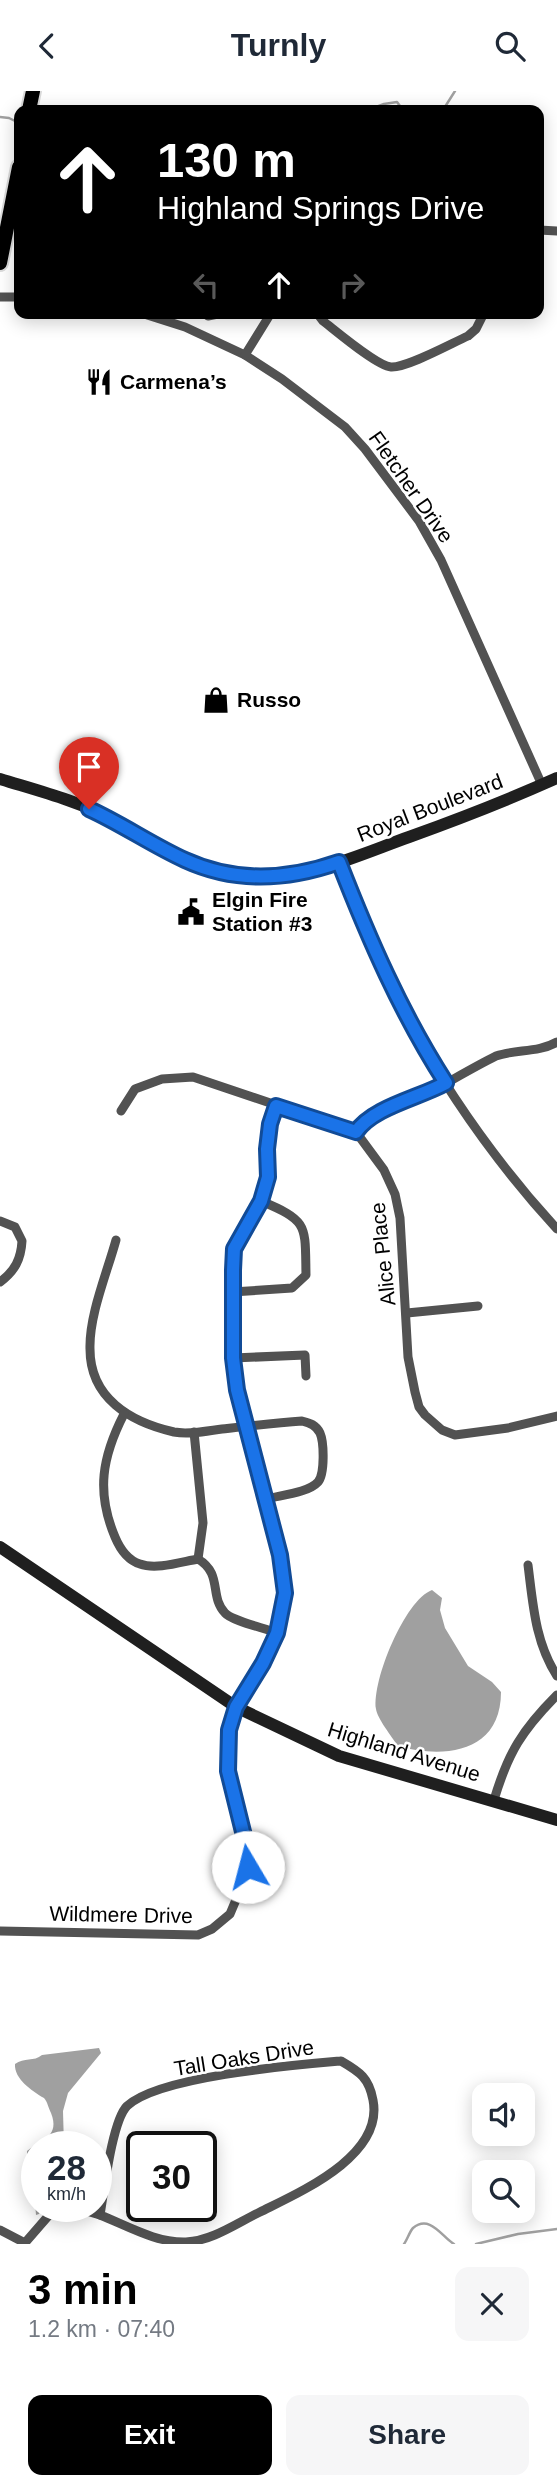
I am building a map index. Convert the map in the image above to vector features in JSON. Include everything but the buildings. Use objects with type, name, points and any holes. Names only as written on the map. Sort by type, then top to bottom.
[{"type":"main road","points":[[0,263],[14,195]]},
{"type":"main road","name":"Royal Boulevard","points":[[0,779],[66,799],[89,809],[186,860],[220,872],[247,877],[279,876],[339,862],[448,823],[557,778]]},
{"type":"main road","name":"Highland Avenue","points":[[0,1547],[236,1707],[340,1756],[557,1820]]},
{"type":"street","name":"Fletcher Drive","points":[[160,319],[186,327],[245,355],[282,379],[345,427],[365,449],[419,521],[441,560],[542,785]]},
{"type":"street","points":[[245,355],[263,319]]},
{"type":"street","points":[[322,319],[374,359],[391,367],[407,363],[468,336],[477,329],[481,319]]},
{"type":"street","points":[[339,862],[390,985],[446,1083],[483,1138],[557,1229]]},
{"type":"street","points":[[121,1111],[135,1089],[162,1079],[193,1077],[356,1132],[363,1122],[377,1112],[415,1099],[496,1056],[532,1051],[557,1042]]},
{"type":"street","name":"Wildmere Drive","points":[[0,1931],[198,1935],[212,1929],[227,1917],[237,1900],[248,1867],[248,1852],[227,1762],[230,1723],[277,1633],[285,1593],[283,1572],[266,1499],[237,1390],[233,1358],[234,1249],[261,1201],[268,1177],[267,1149],[270,1124],[276,1106]]},
{"type":"street","name":"Alice Place","points":[[356,1132],[384,1170],[395,1194],[400,1218],[411,1378],[419,1407],[431,1422],[454,1435],[508,1428],[557,1416]]},
{"type":"street","points":[[232,1292],[292,1288],[306,1275],[303,1232],[299,1222],[292,1213],[261,1201]]},
{"type":"street","points":[[0,1221],[15,1227],[23,1241],[17,1265],[0,1282]]},
{"type":"street","points":[[116,1240],[94,1318],[90,1347],[91,1366],[99,1386],[124,1414],[175,1432],[302,1421],[312,1424],[321,1436],[323,1471],[318,1483],[310,1488],[266,1499]]},
{"type":"street","points":[[407,1313],[478,1306]]},
{"type":"street","points":[[233,1358],[305,1355],[306,1376]]},
{"type":"street","points":[[124,1414],[109,1450],[102,1490],[104,1506],[120,1549],[129,1559],[141,1565],[198,1559],[212,1571],[226,1615],[277,1633]]},
{"type":"street","points":[[194,1432],[203,1523],[198,1559]]},
{"type":"street","points":[[528,1565],[538,1636],[547,1661],[557,1676]]},
{"type":"street","points":[[494,1800],[505,1764],[519,1739],[557,1695]]},
{"type":"street","name":"Tall Oaks Drive","points":[[341,2061],[360,2072],[371,2087],[376,2112],[367,2139],[349,2160],[300,2191],[216,2234],[189,2242],[164,2241],[100,2215],[112,2142],[126,2107],[154,2091],[202,2078],[341,2061]]},
{"type":"street","name":"Tall Oaks Drive","points":[[25,2243],[43,2222]]},
{"type":"street","points":[[0,2231],[25,2243]]},
{"type":"shaded area","points":[[432,1590],[442,1598],[440,1610],[445,1628],[468,1666],[492,1682],[501,1692],[498,1712],[491,1728],[481,1739],[467,1747],[451,1751],[434,1752],[398,1746],[376,1709],[379,1680],[392,1642],[411,1609]]},
{"type":"shaded area","points":[[99,2048],[101,2053],[68,2093],[63,2111],[64,2131],[52,2131],[53,2121],[44,2098],[21,2080],[15,2069],[15,2064],[42,2055]]},
{"type":"waterway","points":[[446,105],[455,91]]},
{"type":"waterway","points":[[381,105],[397,102],[399,105]]},
{"type":"waterway","points":[[0,117],[14,120]]},
{"type":"waterway","points":[[404,2244],[413,2228],[419,2224],[430,2225],[454,2244]]},
{"type":"waterway","points":[[476,2244],[518,2234],[557,2229]]},
{"type":"place","name":"Carmena’s","points":[[99,382]]},
{"type":"place","name":"Russo","points":[[216,700]]},
{"type":"place","name":"Elgin Fire Station #3","points":[[191,912]]},
{"type":"route","points":[[89,809],[186,860],[231,875],[292,875],[339,862],[390,985],[446,1083],[415,1099],[377,1112],[363,1122],[356,1132],[276,1106],[270,1124],[267,1149],[268,1177],[261,1201],[234,1249],[233,1358],[237,1390],[280,1555],[285,1593],[277,1633],[263,1663],[236,1707],[229,1730],[228,1771],[248,1852],[248,1867]]}]
